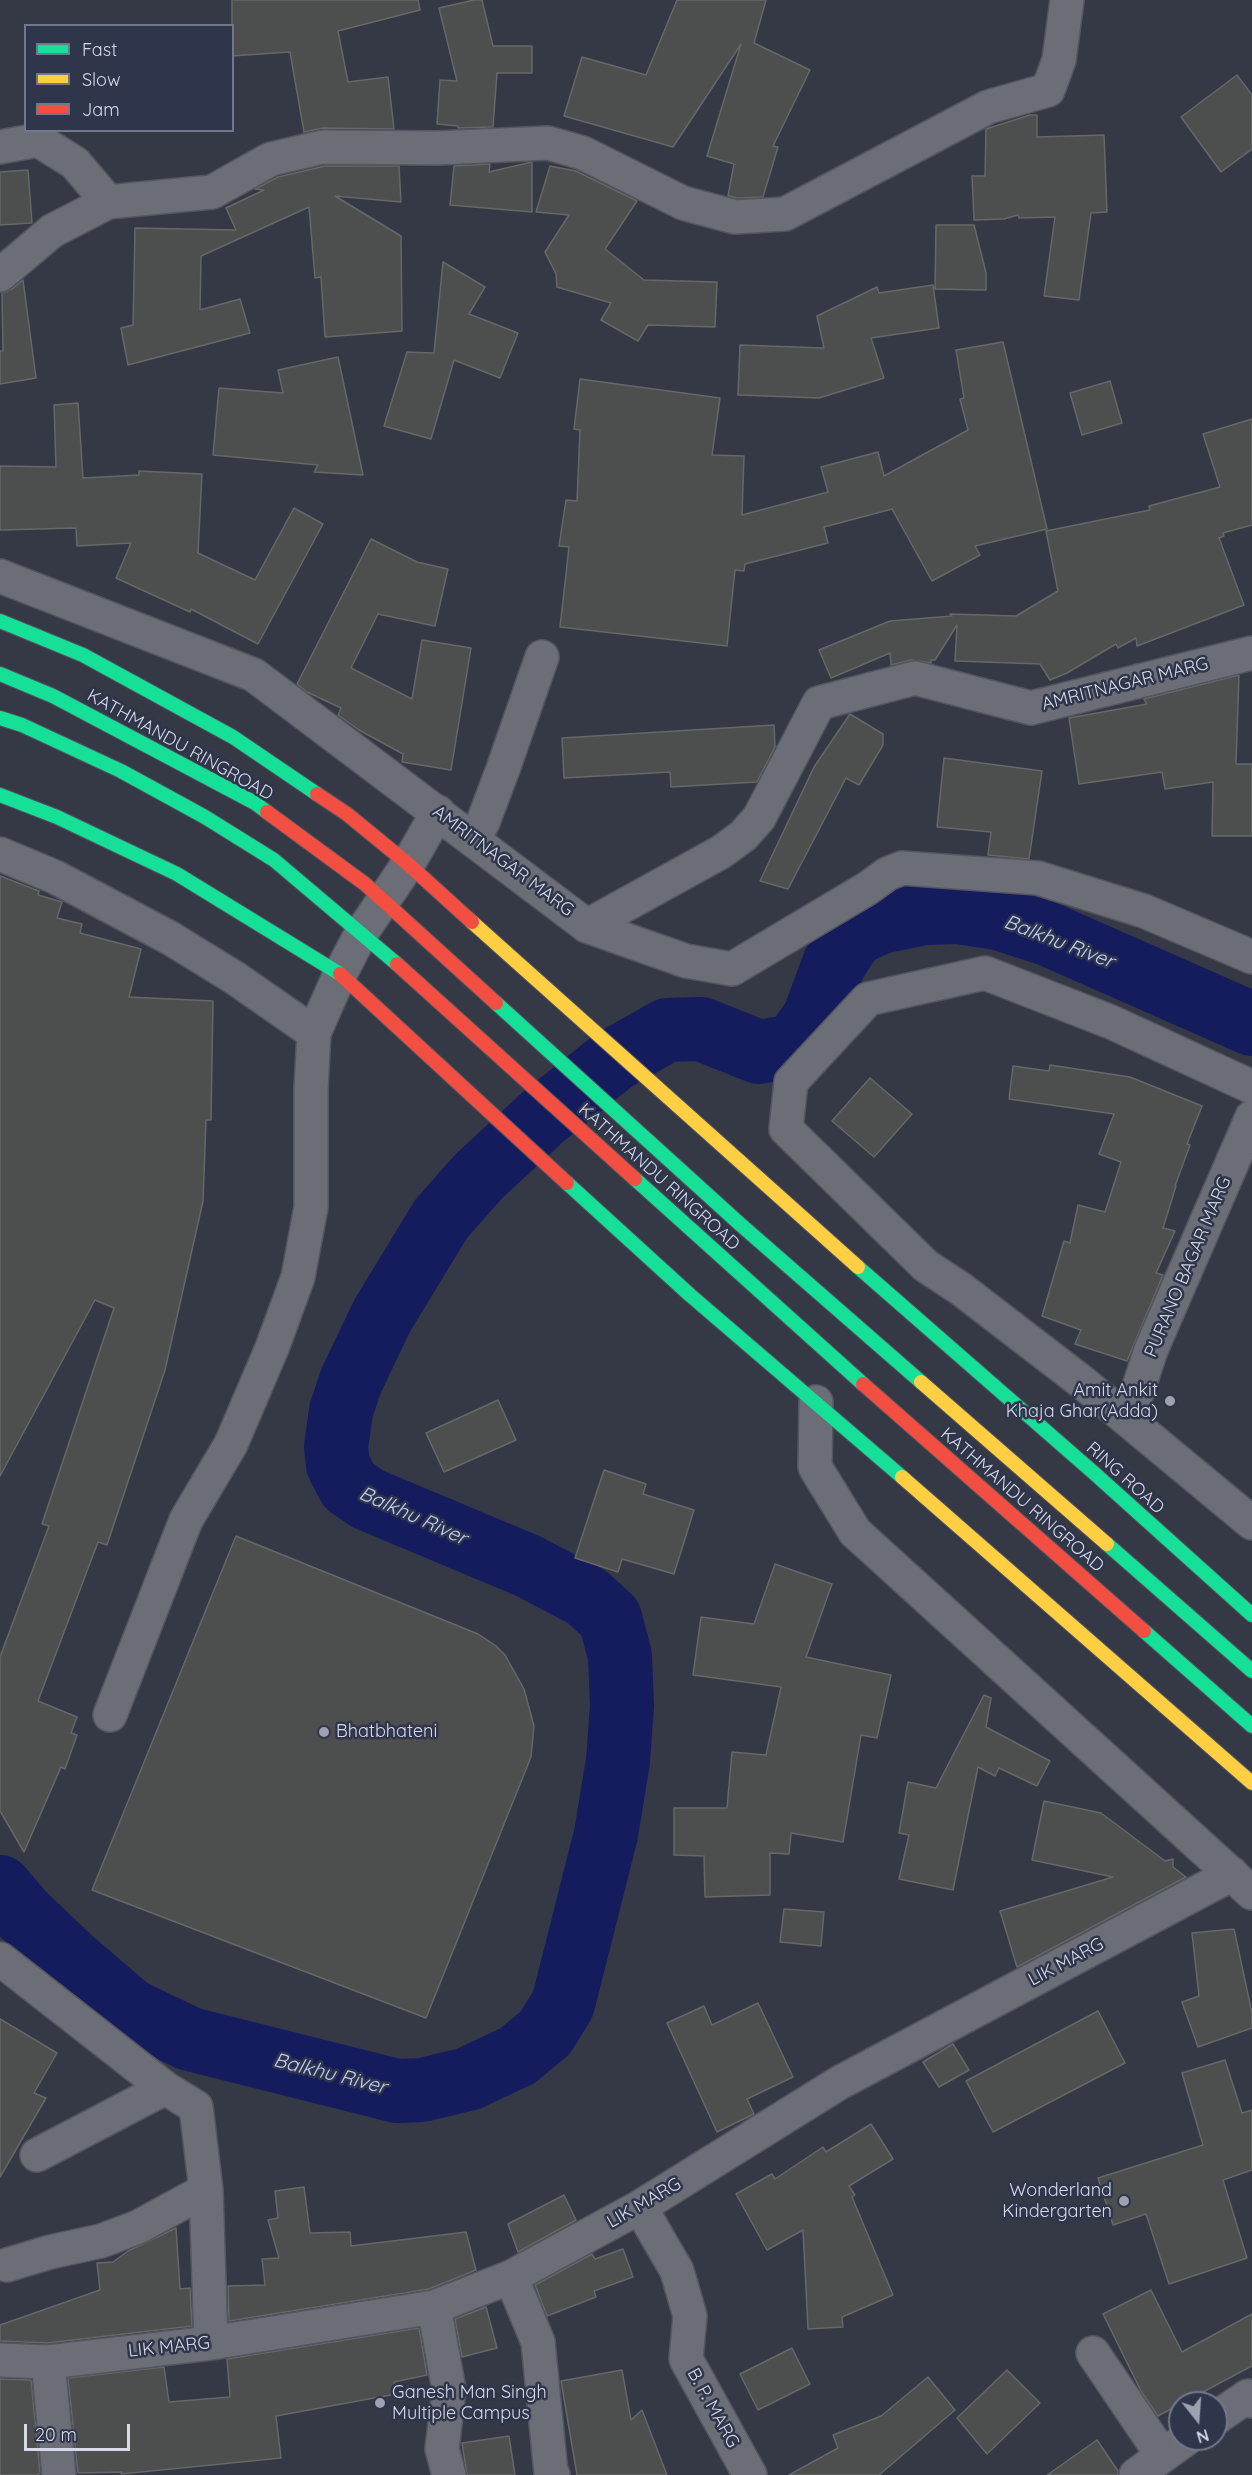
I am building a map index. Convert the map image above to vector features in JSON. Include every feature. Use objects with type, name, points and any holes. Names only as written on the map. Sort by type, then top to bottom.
[{"type":"main road","name":"RING ROAD","points":[[0,621],[83,655],[233,736],[347,814],[408,864],[772,1193],[1252,1615]]},
{"type":"main road","name":"KATHMANDU RINGROAD","points":[[0,674],[53,696],[255,803],[365,884],[741,1225],[1252,1671]]},
{"type":"main road","name":"KATHMANDU RINGROAD","points":[[0,718],[22,725],[121,771],[205,817],[274,860],[362,932],[718,1255],[1252,1726]]},
{"type":"main road","points":[[0,795],[57,818],[177,874],[340,974],[690,1295],[816,1402],[1252,1783]]},
{"type":"street","points":[[0,275],[52,231],[108,202],[212,192],[271,159],[323,147],[437,148],[548,143],[583,153],[683,203],[735,216],[785,214],[988,107],[1048,90],[1059,60],[1067,0]]},
{"type":"street","points":[[0,147],[38,140],[75,163],[108,202]]},
{"type":"street","name":"AMRITNAGAR MARG","points":[[0,576],[254,675],[587,926],[721,852],[743,836],[759,818],[819,703],[915,678],[1030,708],[1252,653]]},
{"type":"street","points":[[473,838],[483,822],[542,657]]},
{"type":"street","points":[[110,1715],[186,1520],[231,1444],[272,1348],[298,1277],[311,1207],[311,1088],[314,1033],[340,974],[362,932],[408,864],[438,812]]},
{"type":"street","points":[[0,854],[55,877],[170,938],[235,978],[314,1033]]},
{"type":"street","points":[[587,926],[686,962],[732,969],[868,888],[887,874],[902,868],[1038,878],[1144,911],[1252,957]]},
{"type":"street","points":[[1252,1087],[1103,1019],[985,974],[868,999],[791,1082],[786,1129],[926,1266],[961,1289],[1128,1420],[1252,1523]]},
{"type":"street","name":"PURANO BAGAR MARG","points":[[1128,1420],[1151,1350],[1252,1117]]},
{"type":"street","points":[[816,1402],[815,1467],[855,1532],[1242,1884]]},
{"type":"street","name":"LIK MARG","points":[[0,2360],[48,2362],[211,2343],[434,2307],[511,2277],[640,2207],[839,2083],[1242,1884]]},
{"type":"street","points":[[0,1959],[165,2088],[196,2107],[206,2190],[211,2343]]},
{"type":"street","points":[[38,2155],[165,2088]]},
{"type":"street","points":[[7,2265],[50,2252],[101,2241],[138,2227],[206,2190]]},
{"type":"street","name":"B. P. MARG","points":[[640,2207],[677,2271],[690,2316],[686,2360],[750,2475]]},
{"type":"street","points":[[511,2277],[538,2342],[553,2475]]},
{"type":"street","points":[[434,2307],[449,2390],[442,2449],[449,2475]]},
{"type":"street","points":[[1093,2353],[1168,2440]]},
{"type":"street","points":[[48,2362],[59,2475]]},
{"type":"street","points":[[1228,2410],[1248,2396],[1252,2401]]},
{"type":"street","points":[[1136,2475],[1169,2451]]},
{"type":"building","points":[[232,0],[418,0],[420,10],[338,31],[348,82],[388,77],[394,129],[323,128],[304,132],[290,52],[234,56],[234,24],[232,24]]},
{"type":"building","points":[[482,0],[493,46],[532,46],[532,73],[497,73],[493,127],[458,128],[458,126],[437,124],[440,80],[457,81],[439,8]]},
{"type":"building","points":[[677,0],[766,0],[754,43],[810,70],[773,146],[778,147],[763,197],[728,196],[734,164],[707,156],[741,44],[673,147],[564,116],[582,57],[646,75]]},
{"type":"building","points":[[1237,75],[1252,95],[1252,149],[1221,172],[1181,117]]},
{"type":"building","points":[[1030,115],[1037,115],[1037,137],[1104,135],[1107,212],[1091,213],[1079,300],[1044,296],[1055,217],[1019,218],[1018,215],[1004,219],[974,220],[972,176],[985,176],[986,129]]},
{"type":"building","points":[[532,162],[532,212],[450,205],[454,166],[490,164],[489,172]]},
{"type":"building","points":[[325,166],[399,166],[401,202],[335,196],[401,236],[402,331],[325,337],[321,277],[315,278],[309,207],[201,256],[200,310],[240,299],[250,333],[128,365],[121,328],[133,325],[135,228],[236,230],[226,208],[264,190],[255,189],[278,177]]},
{"type":"building","points":[[550,166],[576,171],[637,201],[605,249],[644,280],[717,282],[715,327],[648,325],[638,341],[601,320],[611,303],[557,287],[556,274],[545,252],[569,215],[536,212]]},
{"type":"building","points":[[28,170],[32,223],[0,225],[0,172]]},
{"type":"building","points":[[936,225],[974,225],[986,273],[986,290],[935,289]]},
{"type":"building","points":[[443,262],[485,287],[469,314],[518,333],[500,378],[454,360],[431,439],[384,426],[407,352],[434,353]]},
{"type":"building","points":[[23,280],[36,378],[0,384],[0,351],[3,351],[2,293],[12,289]]},
{"type":"building","points":[[933,285],[939,328],[871,338],[884,378],[819,398],[738,395],[740,345],[824,348],[817,316],[877,287],[879,293]]},
{"type":"building","points":[[1003,342],[1047,529],[975,546],[980,555],[932,581],[892,509],[824,527],[828,543],[745,564],[744,571],[735,570],[727,646],[560,627],[569,547],[559,546],[566,500],[577,501],[580,430],[574,429],[580,379],[720,398],[712,455],[744,456],[742,515],[828,492],[821,467],[878,452],[884,476],[968,430],[960,399],[964,398],[956,350]]},
{"type":"building","points":[[338,357],[363,475],[314,472],[318,465],[213,455],[219,388],[283,393],[278,370]]},
{"type":"building","points":[[1110,381],[1122,423],[1082,435],[1070,393]]},
{"type":"building","points":[[78,403],[83,478],[139,475],[139,471],[202,474],[198,553],[255,580],[294,508],[323,524],[258,644],[191,609],[190,612],[116,578],[131,543],[77,546],[76,528],[0,530],[0,466],[56,467],[54,405]]},
{"type":"building","points":[[1252,419],[1252,525],[1223,533],[1224,536],[1219,538],[1244,605],[1137,646],[1136,638],[1118,648],[1116,644],[1067,673],[1050,680],[1040,664],[955,661],[957,625],[931,663],[911,660],[891,665],[890,653],[831,678],[819,650],[890,621],[952,616],[950,614],[1016,616],[1058,591],[1046,531],[1150,510],[1149,506],[1220,487],[1203,434]]},
{"type":"building","points":[[371,539],[417,562],[448,569],[435,626],[378,614],[351,668],[412,699],[422,640],[471,648],[451,770],[402,762],[403,754],[359,730],[338,715],[341,708],[307,692],[297,684]]},
{"type":"building","points":[[1239,675],[1236,764],[1252,764],[1252,836],[1212,836],[1213,782],[1165,789],[1162,772],[1079,784],[1069,718],[1147,704],[1144,699]]},
{"type":"building","points":[[850,714],[883,734],[883,745],[859,785],[846,778],[788,889],[760,881],[814,767]]},
{"type":"building","points":[[774,725],[775,747],[757,782],[671,787],[670,772],[564,778],[562,738]]},
{"type":"building","points":[[944,758],[1042,771],[1029,859],[988,855],[991,832],[937,827]]},
{"type":"building","points":[[0,876],[39,891],[38,895],[62,902],[57,918],[82,924],[80,933],[141,949],[129,997],[213,1001],[211,1120],[206,1120],[203,1201],[165,1370],[107,1545],[98,1542],[38,1701],[77,1717],[71,1733],[77,1735],[65,1769],[61,1767],[24,1852],[0,1811],[0,1657],[49,1526],[42,1524],[114,1308],[95,1300],[0,1476]]},
{"type":"building","points":[[1050,1065],[1130,1077],[1202,1106],[1187,1144],[1190,1145],[1163,1228],[1175,1231],[1156,1273],[1163,1275],[1127,1361],[1075,1344],[1081,1330],[1042,1316],[1064,1241],[1070,1243],[1078,1205],[1105,1212],[1121,1162],[1099,1154],[1114,1114],[1009,1099],[1013,1066],[1049,1071]]},
{"type":"building","points":[[870,1078],[912,1114],[874,1157],[832,1121]]},
{"type":"building","points":[[498,1400],[516,1440],[444,1472],[426,1433]]},
{"type":"building","points":[[604,1470],[646,1484],[643,1494],[694,1510],[674,1574],[622,1559],[618,1572],[575,1558]]},
{"type":"building","points":[[236,1536],[478,1634],[505,1655],[524,1689],[534,1726],[531,1757],[426,2018],[92,1890]]},
{"type":"building","points":[[775,1564],[832,1584],[806,1657],[891,1675],[877,1738],[861,1735],[843,1842],[791,1833],[789,1854],[770,1853],[770,1895],[705,1897],[704,1856],[674,1855],[674,1808],[727,1808],[732,1752],[766,1755],[781,1687],[693,1675],[701,1617],[754,1624]]},
{"type":"building","points":[[984,1695],[991,1698],[986,1727],[1050,1761],[1037,1786],[999,1768],[995,1776],[978,1767],[953,1890],[899,1879],[909,1835],[899,1833],[908,1782],[936,1788]]},
{"type":"building","points":[[1044,1801],[1101,1813],[1165,1861],[1173,1859],[1173,1867],[1186,1877],[1017,1967],[1000,1911],[1113,1877],[1032,1860]]},
{"type":"building","points":[[784,1909],[824,1912],[821,1946],[780,1942]]},
{"type":"building","points":[[1234,1929],[1252,2013],[1252,2028],[1198,2047],[1182,2002],[1199,1996],[1192,1933]]},
{"type":"building","points":[[758,2003],[793,2077],[747,2099],[754,2114],[717,2132],[667,2023],[704,2006],[712,2025]]},
{"type":"building","points":[[1098,2011],[1125,2063],[993,2132],[966,2081]]},
{"type":"building","points":[[0,2019],[57,2053],[34,2093],[46,2098],[0,2177]]},
{"type":"building","points":[[953,2044],[969,2070],[939,2087],[923,2062]]},
{"type":"building","points":[[1225,2060],[1242,2113],[1252,2110],[1252,2170],[1223,2180],[1247,2258],[1169,2284],[1146,2214],[1113,2225],[1098,2178],[1203,2145],[1182,2073]]},
{"type":"building","points":[[871,2124],[893,2159],[849,2186],[855,2195],[852,2197],[893,2295],[842,2317],[843,2327],[808,2329],[803,2230],[767,2250],[736,2194],[772,2174],[775,2179],[823,2147],[826,2152]]},
{"type":"building","points":[[304,2187],[310,2233],[350,2232],[351,2246],[466,2232],[476,2270],[429,2289],[229,2321],[228,2286],[265,2285],[262,2259],[279,2258],[268,2220],[278,2218],[275,2191]]},
{"type":"building","points":[[564,2195],[576,2220],[518,2252],[508,2224]]},
{"type":"building","points":[[176,2228],[180,2289],[190,2288],[192,2326],[47,2343],[0,2341],[0,2325],[100,2290],[97,2263],[113,2262],[128,2251]]},
{"type":"building","points":[[623,2249],[633,2277],[594,2291],[596,2297],[547,2316],[535,2285],[592,2254],[595,2259]]},
{"type":"building","points":[[1151,2290],[1182,2352],[1252,2314],[1252,2366],[1205,2391],[1168,2391],[1168,2411],[1158,2416],[1141,2391],[1103,2314]]},
{"type":"building","points":[[486,2307],[497,2348],[462,2357],[455,2319]]},
{"type":"building","points":[[419,2328],[427,2375],[394,2382],[396,2394],[276,2416],[281,2458],[121,2474],[122,2472],[78,2473],[68,2378],[164,2367],[169,2402],[230,2397],[227,2359]]},
{"type":"building","points":[[792,2348],[810,2384],[758,2410],[740,2374]]},
{"type":"building","points":[[622,2370],[631,2420],[642,2410],[667,2475],[577,2475],[561,2381]]},
{"type":"building","points":[[1007,2370],[1040,2403],[987,2454],[957,2418]]},
{"type":"building","points":[[928,2377],[955,2410],[879,2475],[789,2475],[838,2448],[833,2435],[881,2416]]},
{"type":"building","points":[[0,2379],[31,2380],[40,2473],[37,2475],[0,2475]]},
{"type":"building","points":[[509,2436],[515,2475],[467,2475],[462,2443]]},
{"type":"building","points":[[1097,2440],[1118,2471],[1118,2475],[1047,2475]]},
{"type":"waterway","name":"Balkhu River","points":[[0,1887],[24,1915],[69,1958],[131,2011],[190,2039],[397,2091],[422,2090],[468,2079],[517,2056],[545,2033],[563,2004],[606,1834],[618,1761],[622,1706],[620,1656],[610,1618],[587,1597],[528,1566],[368,1499],[349,1486],[338,1465],[336,1447],[341,1411],[351,1381],[382,1316],[441,1219],[479,1176],[544,1116],[614,1060],[667,1030],[701,1029],[759,1052],[788,1047],[799,1039],[814,1018],[834,964],[848,942],[856,933],[881,922],[924,913],[958,912],[998,918],[1048,934],[1252,1024]]},
{"type":"traffic: fast","points":[[0,621],[83,655],[233,737],[317,794]]},
{"type":"traffic: fast","points":[[0,674],[53,696],[255,803],[267,812]]},
{"type":"traffic: fast","points":[[0,718],[22,725],[121,771],[205,817],[274,860],[397,964]]},
{"type":"traffic: fast","points":[[0,795],[57,817],[177,874],[340,974]]},
{"type":"traffic: fast","points":[[496,1003],[741,1225],[921,1382]]},
{"type":"traffic: fast","points":[[635,1179],[863,1384]]},
{"type":"traffic: fast","points":[[567,1183],[690,1295],[902,1477]]},
{"type":"traffic: fast","points":[[858,1267],[1094,1473],[1252,1615]]},
{"type":"traffic: fast","points":[[1107,1544],[1252,1671]]},
{"type":"traffic: fast","points":[[1144,1631],[1252,1726]]},
{"type":"traffic: slow","points":[[472,922],[858,1267]]},
{"type":"traffic: slow","points":[[921,1382],[1107,1544]]},
{"type":"traffic: slow","points":[[902,1477],[1252,1783]]},
{"type":"traffic: jam","points":[[317,794],[347,814],[408,864],[472,922]]},
{"type":"traffic: jam","points":[[267,812],[365,884],[496,1003]]},
{"type":"traffic: jam","points":[[397,964],[635,1179]]},
{"type":"traffic: jam","points":[[340,974],[567,1183]]},
{"type":"traffic: jam","points":[[863,1384],[1144,1631]]},
{"type":"place","name":"Amit Ankit Khaja Ghar(Adda)","points":[[1170,1401]]},
{"type":"place","name":"Bhatbhateni","points":[[324,1732]]},
{"type":"place","name":"Wonderland Kindergarten","points":[[1124,2201]]},
{"type":"place","name":"Ganesh Man Singh Multiple Campus","points":[[380,2403]]}]
